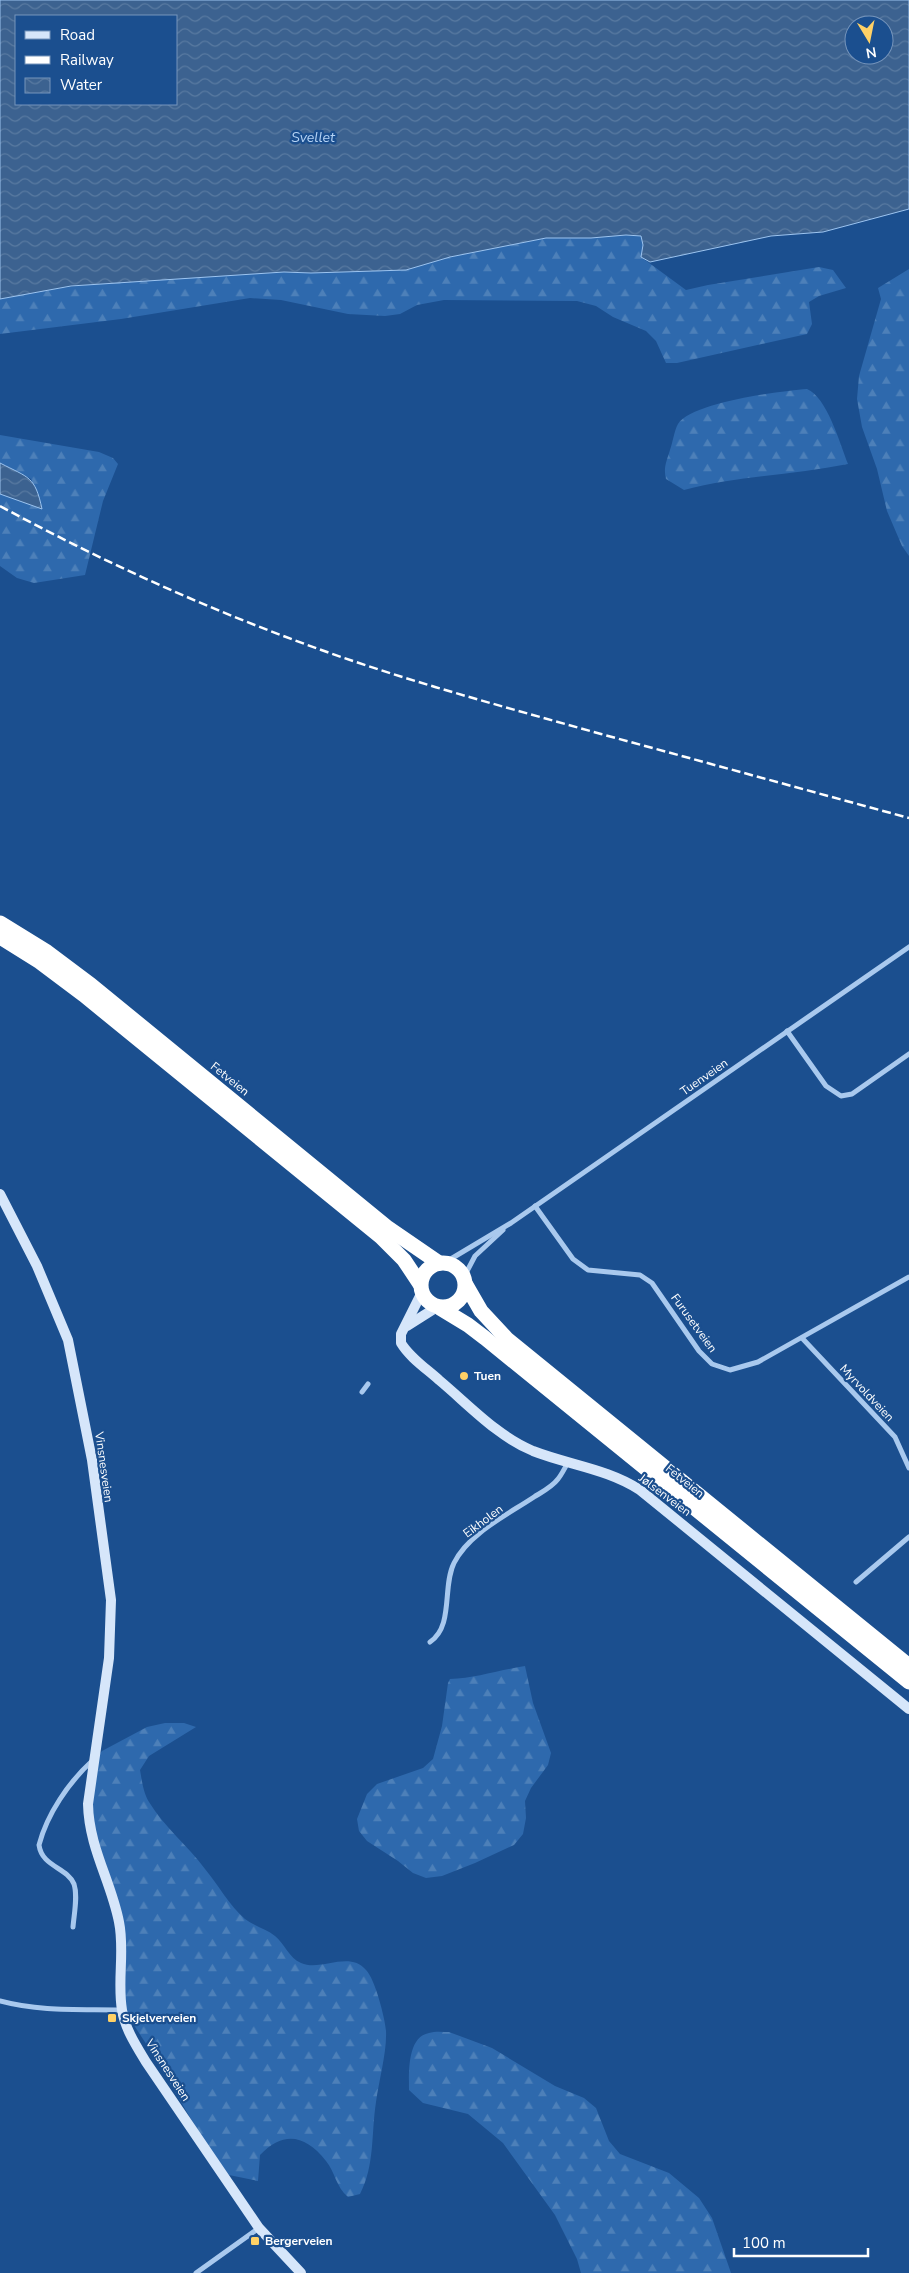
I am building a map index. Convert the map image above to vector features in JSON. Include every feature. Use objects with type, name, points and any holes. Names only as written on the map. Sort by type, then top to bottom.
[{"type":"highway","name":"Fetveien","points":[[0,923],[47,952],[84,979],[388,1228],[442,1263]]},
{"type":"highway","points":[[0,937],[40,962],[84,994],[381,1237],[404,1260],[428,1302],[438,1307],[452,1306],[462,1297],[465,1281],[456,1267],[442,1263],[426,1270],[421,1288]]},
{"type":"highway","name":"Fetveien","points":[[465,1281],[480,1311],[507,1339],[909,1666]]},
{"type":"highway","name":"Fetveien","points":[[438,1307],[459,1318],[485,1338],[909,1682]]},
{"type":"main road","name":"Vinsnesveien","points":[[0,1194],[36,1266],[68,1340],[92,1460],[112,1613],[109,1658],[88,1804],[94,1847],[114,1905],[120,1930],[122,2010],[131,2035],[146,2062],[259,2228],[301,2273]]},
{"type":"main road","points":[[404,1329],[421,1288]]},
{"type":"main road","points":[[404,1329],[438,1307]]},
{"type":"main road","name":"Jølsenveien","points":[[404,1329],[400,1338],[403,1346],[493,1426],[524,1446],[615,1476],[640,1490],[909,1709]]},
{"type":"street","name":"Tuenveien","points":[[442,1263],[511,1223],[909,947]]},
{"type":"street","points":[[787,1031],[826,1086],[841,1096],[852,1094],[909,1054]]},
{"type":"street","name":"Furusetveien","points":[[535,1206],[573,1259],[588,1270],[640,1275],[652,1282],[699,1351],[718,1367],[736,1370],[750,1365],[802,1338],[909,1277]]},
{"type":"street","name":"Tuenveien","points":[[465,1281],[475,1256],[511,1223]]},
{"type":"street","name":"Myrvoldveien","points":[[802,1338],[894,1437],[909,1468]]},
{"type":"street","points":[[362,1392],[368,1384]]},
{"type":"street","name":"Eikholen","points":[[430,1642],[437,1636],[443,1624],[448,1580],[453,1565],[460,1553],[487,1529],[555,1482],[568,1462]]},
{"type":"street","points":[[856,1582],[909,1537]]},
{"type":"street","points":[[73,1927],[74,1884],[44,1858],[39,1845],[54,1810],[75,1780],[95,1758]]},
{"type":"street","points":[[0,2002],[48,2010],[122,2010]]},
{"type":"street","points":[[196,2273],[259,2228]]},
{"type":"green space","points":[[626,235],[641,236],[643,245],[641,257],[686,290],[819,267],[833,270],[846,288],[819,296],[809,302],[812,324],[807,334],[677,363],[666,363],[656,341],[646,331],[613,317],[596,306],[577,301],[444,300],[417,305],[400,314],[385,316],[348,314],[281,300],[250,298],[121,319],[0,334],[0,299],[35,292],[106,283],[177,278],[284,272],[406,270],[450,257],[546,238],[591,238]]},
{"type":"green space","points":[[909,269],[909,556],[902,546],[887,511],[877,469],[862,427],[857,399],[859,376],[881,299],[878,288]]},
{"type":"green space","points":[[807,389],[821,401],[827,411],[848,464],[704,485],[684,490],[666,479],[666,464],[675,430],[686,416],[738,399]]},
{"type":"green space","points":[[0,435],[99,452],[113,458],[118,464],[103,501],[85,575],[34,583],[17,578],[0,566],[0,494],[42,509],[31,479],[0,463]]},
{"type":"green space","points":[[525,1666],[533,1703],[551,1753],[548,1765],[531,1788],[525,1801],[526,1818],[523,1834],[514,1845],[442,1876],[426,1878],[413,1873],[367,1841],[359,1831],[357,1819],[367,1794],[377,1784],[423,1768],[433,1759],[442,1726],[450,1679]]},
{"type":"green space","points":[[165,1723],[184,1723],[196,1727],[149,1756],[140,1770],[147,1798],[162,1820],[210,1875],[239,1914],[275,1936],[297,1961],[309,1965],[343,1961],[359,1964],[366,1970],[373,1982],[384,2017],[386,2039],[376,2102],[370,2161],[365,2183],[360,2194],[348,2197],[341,2189],[329,2165],[318,2152],[310,2145],[294,2139],[285,2139],[277,2142],[260,2155],[258,2181],[229,2175],[201,2136],[128,2016],[117,1983],[120,1921],[95,1842],[90,1810],[95,1759],[102,1751],[147,1727]]},
{"type":"green space","points":[[449,2032],[492,2048],[555,2086],[584,2098],[596,2108],[609,2141],[620,2154],[669,2173],[699,2198],[712,2218],[731,2273],[581,2273],[577,2259],[555,2215],[503,2143],[468,2114],[423,2103],[409,2090],[411,2057],[417,2041],[429,2033]]},
{"type":"water","name":"Svellet","points":[[0,0],[909,0],[909,209],[823,232],[771,236],[650,262],[641,257],[643,245],[641,236],[626,235],[591,238],[546,238],[450,257],[406,270],[284,272],[71,286],[0,299]]},
{"type":"water","points":[[0,463],[29,479],[37,490],[42,509],[0,494]]},
{"type":"railway","points":[[0,506],[120,567],[160,585],[285,637],[361,664],[601,734],[909,818]]},
{"type":"place","name":"Tuen","points":[[464,1376]]},
{"type":"place","name":"Skjelverveien","points":[[112,2018]]},
{"type":"place","name":"Bergerveien","points":[[255,2241]]}]
